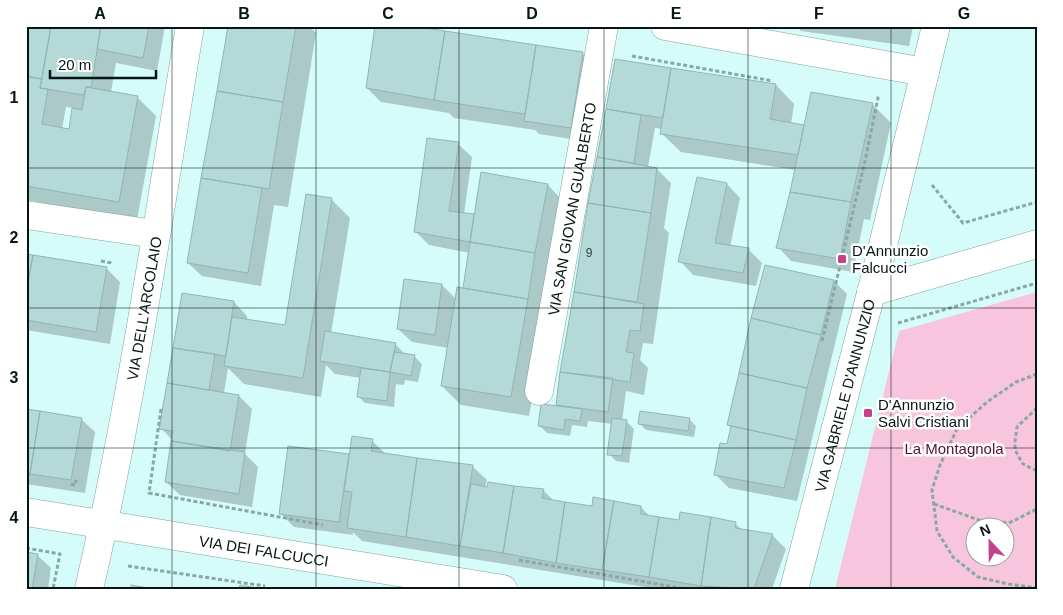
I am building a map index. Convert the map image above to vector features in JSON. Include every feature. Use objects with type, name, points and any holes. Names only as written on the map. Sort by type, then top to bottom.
[{"type":"street","name":"VIA DELL'ARCOLAIO","points":[[89,589],[104,524],[190,26]]},
{"type":"street","name":"VIA SAN GIOVAN GUALBERTO","points":[[539,391],[604,26]]},
{"type":"street","points":[[665,26],[925,72]]},
{"type":"street","name":"VIA GABRIELE D'ANNUNZIO","points":[[794,589],[871,292],[936,26]]},
{"type":"street","points":[[26,215],[155,234]]},
{"type":"street","points":[[871,292],[1037,244]]},
{"type":"street","name":"VIA DEI FALCUCCI","points":[[26,512],[503,589]]},
{"type":"path","points":[[628,56],[782,82]]},
{"type":"path","points":[[821,346],[878,98],[868,97]]},
{"type":"path","points":[[927,179],[963,223],[1037,202]]},
{"type":"path","points":[[899,322],[1037,283]]},
{"type":"path","points":[[1037,374],[1016,382],[987,402],[957,429],[940,465],[932,490],[937,531],[953,558],[978,577],[1037,588]]},
{"type":"path","points":[[1037,408],[1016,427],[1015,441],[1015,450],[1023,464],[1037,471]]},
{"type":"path","points":[[934,504],[979,520],[1009,523],[1037,508]]},
{"type":"path","points":[[26,548],[60,554],[53,589]]},
{"type":"path","points":[[128,566],[273,587]]},
{"type":"green space","name":"La Montagnola","points":[[1037,292],[1037,589],[835,589],[899,331]]},
{"type":"building","points":[[26,26],[51,26],[42,79],[26,77]]},
{"type":"building","points":[[51,26],[101,26],[91,87],[86,87],[84,95],[40,88]]},
{"type":"building","points":[[101,26],[149,26],[143,58],[97,49]]},
{"type":"building","points":[[228,26],[296,26],[283,102],[217,91]]},
{"type":"building","points":[[375,26],[412,26],[445,31],[434,100],[366,88]]},
{"type":"building","points":[[445,31],[536,45],[525,114],[434,100]]},
{"type":"building","points":[[536,45],[583,52],[571,128],[524,121]]},
{"type":"building","points":[[615,59],[671,68],[663,118],[606,109]]},
{"type":"building","points":[[671,68],[776,84],[770,119],[804,125],[798,155],[660,134]]},
{"type":"building","points":[[26,76],[42,79],[40,88],[48,89],[42,124],[69,129],[72,108],[82,110],[86,87],[138,96],[119,202],[26,186]]},
{"type":"building","points":[[217,91],[283,102],[269,189],[201,178]]},
{"type":"building","points":[[811,92],[873,103],[851,202],[790,192]]},
{"type":"building","points":[[606,109],[641,115],[634,163],[597,157]]},
{"type":"building","points":[[427,138],[459,142],[449,211],[474,214],[470,242],[414,232]]},
{"type":"building","points":[[597,157],[657,168],[651,213],[588,203]]},
{"type":"building","points":[[481,172],[548,184],[535,253],[470,242]]},
{"type":"building","points":[[697,177],[727,183],[715,243],[749,248],[743,273],[678,262]]},
{"type":"building","points":[[201,178],[262,188],[248,273],[187,263]]},
{"type":"building","points":[[790,192],[851,202],[840,259],[776,248]]},
{"type":"building","points":[[306,194],[332,198],[303,378],[224,366],[232,317],[285,325]]},
{"type":"building","points":[[588,203],[651,213],[637,302],[574,292]]},
{"type":"building","points":[[470,242],[535,253],[528,299],[463,288]]},
{"type":"building","points":[[26,254],[33,255],[26,294]]},
{"type":"building","points":[[33,255],[107,267],[96,332],[26,320],[26,294]]},
{"type":"building","points":[[765,265],[834,280],[821,335],[751,318]]},
{"type":"building","points":[[404,279],[442,284],[435,335],[397,329]]},
{"type":"building","points":[[457,287],[528,299],[511,397],[441,386]]},
{"type":"building","points":[[574,292],[644,304],[640,331],[630,330],[626,352],[634,353],[630,382],[560,372]]},
{"type":"building","points":[[182,293],[234,301],[226,356],[173,348]]},
{"type":"building","points":[[751,318],[821,335],[807,388],[739,373]]},
{"type":"building","points":[[325,331],[396,343],[390,372],[320,361]]},
{"type":"building","points":[[173,348],[215,354],[209,390],[167,383]]},
{"type":"building","points":[[394,352],[415,355],[411,376],[390,372]]},
{"type":"building","points":[[361,368],[390,372],[387,401],[357,397]]},
{"type":"building","points":[[560,372],[613,378],[608,412],[556,405]]},
{"type":"building","points":[[739,373],[807,388],[796,440],[727,425]]},
{"type":"building","points":[[167,383],[239,395],[230,451],[171,441],[172,431],[159,429]]},
{"type":"building","points":[[541,404],[582,409],[580,421],[565,419],[564,430],[538,426]]},
{"type":"building","points":[[26,409],[40,411],[30,474],[26,473]]},
{"type":"building","points":[[40,411],[82,418],[71,480],[30,474]]},
{"type":"building","points":[[640,411],[690,418],[688,431],[638,424]]},
{"type":"building","points":[[612,418],[627,420],[622,456],[607,455]]},
{"type":"building","points":[[731,426],[796,440],[784,488],[714,475],[720,443],[727,444]]},
{"type":"building","points":[[352,436],[373,439],[371,451],[417,458],[406,537],[347,528],[352,492],[344,491]]},
{"type":"building","points":[[171,441],[245,452],[239,494],[165,482]]},
{"type":"building","points":[[288,446],[349,454],[339,522],[279,514]]},
{"type":"building","points":[[417,458],[473,465],[460,546],[406,537]]},
{"type":"building","points":[[488,482],[514,486],[503,553],[460,546],[471,484],[487,487]]},
{"type":"building","points":[[514,486],[544,489],[542,498],[565,502],[556,563],[503,553]]},
{"type":"building","points":[[593,497],[614,501],[602,570],[556,563],[565,502],[592,506]]},
{"type":"building","points":[[614,501],[641,506],[641,514],[659,517],[649,577],[602,570]]},
{"type":"building","points":[[680,512],[711,517],[701,586],[649,577],[659,517],[679,520]]},
{"type":"building","points":[[711,517],[736,522],[735,528],[773,534],[754,589],[701,586]]},
{"type":"building","points":[[26,552],[38,554],[32,589],[26,589]]},
{"type":"building","points":[[131,585],[154,589],[131,589]]},
{"type":"building","points":[[240,585],[262,589],[239,589]]},
{"type":"place","name":"D'Annunzio Falcucci","points":[[842,259]]},
{"type":"place","name":"D'Annunzio Salvi Cristiani","points":[[868,413]]}]
